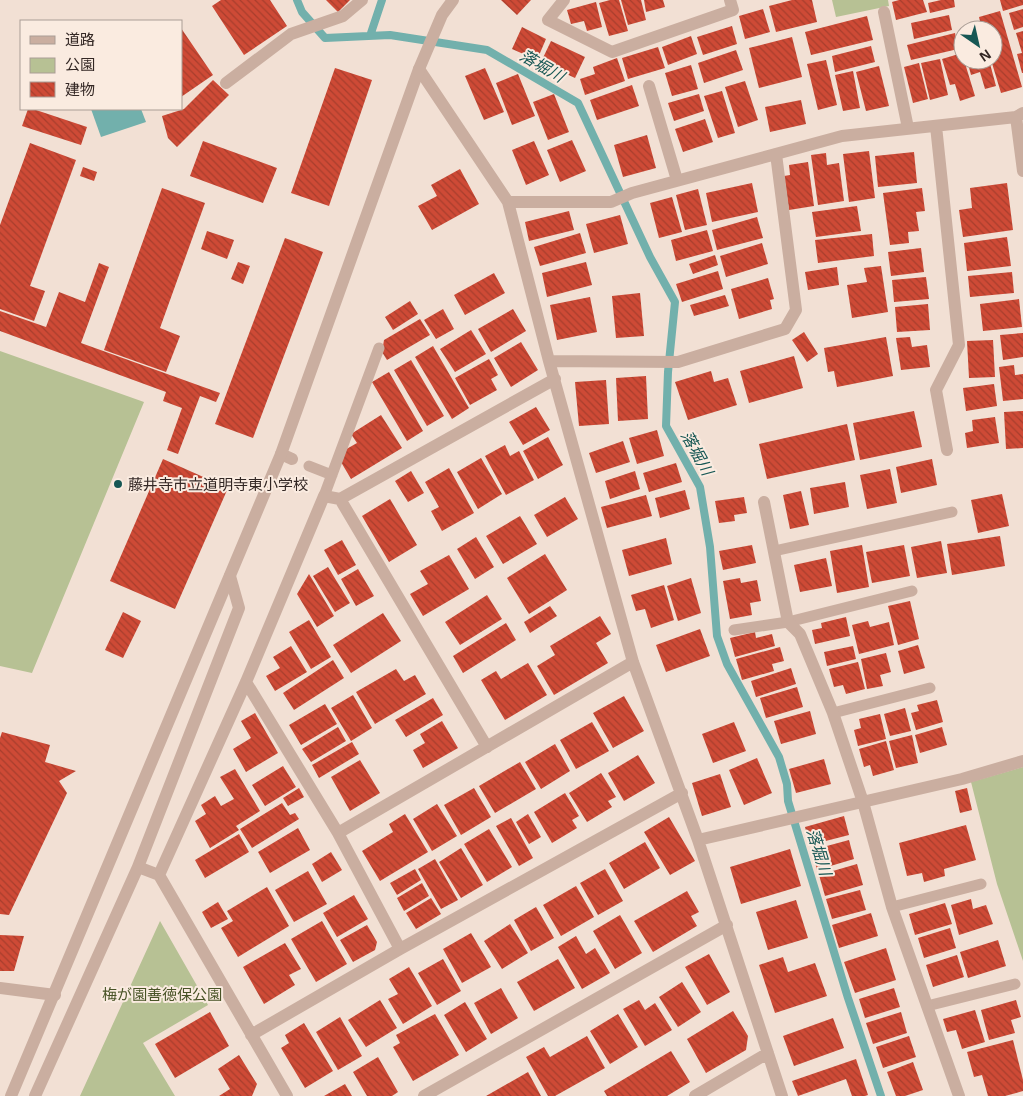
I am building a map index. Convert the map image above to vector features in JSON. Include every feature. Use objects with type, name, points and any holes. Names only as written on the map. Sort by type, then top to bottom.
[{"type":"street","points":[[226,83],[291,34],[343,16],[362,0]]},
{"type":"street","points":[[12,1096],[230,576],[287,457],[419,70],[442,15],[453,0]]},
{"type":"street","points":[[564,0],[548,20],[612,52],[733,10],[730,0]]},
{"type":"street","points":[[884,12],[908,128]]},
{"type":"street","points":[[419,70],[508,202],[549,361],[633,662],[682,793],[782,1096]]},
{"type":"street","points":[[649,86],[678,180]]},
{"type":"street","points":[[508,202],[611,202],[632,193],[842,136],[1020,115],[1023,171]]},
{"type":"street","points":[[936,126],[959,345],[936,390],[947,450]]},
{"type":"street","points":[[549,361],[678,362],[785,329],[796,310],[776,154]]},
{"type":"street","points":[[159,875],[246,682],[324,496],[340,498],[555,379]]},
{"type":"street","points":[[340,498],[487,747]]},
{"type":"street","points":[[764,502],[788,622],[800,634],[833,713],[863,802],[892,907],[959,1096]]},
{"type":"street","points":[[36,1096],[138,866],[239,608],[230,576]]},
{"type":"street","points":[[338,833],[633,662]]},
{"type":"street","points":[[246,682],[338,833],[400,949]]},
{"type":"street","points":[[698,840],[962,779],[1023,761]]},
{"type":"street","points":[[251,1035],[400,949],[682,793]]},
{"type":"street","points":[[138,866],[159,875],[287,1096]]},
{"type":"street","points":[[424,1096],[726,925]]},
{"type":"street","points":[[0,988],[55,994]]},
{"type":"street","points":[[694,1096],[768,1053]]},
{"type":"lane","points":[[324,496],[379,348]]},
{"type":"lane","points":[[309,466],[332,475]]},
{"type":"lane","points":[[774,551],[952,512]]},
{"type":"lane","points":[[734,630],[788,622],[912,591]]},
{"type":"lane","points":[[833,713],[930,688]]},
{"type":"lane","points":[[892,907],[980,884]]},
{"type":"lane","points":[[927,1006],[1015,984]]},
{"type":"green space","points":[[832,0],[888,0],[889,6],[836,17]]},
{"type":"green space","points":[[0,351],[144,402],[32,673],[0,666]]},
{"type":"green space","points":[[1023,767],[1023,961],[997,884],[971,782]]},
{"type":"green space","name":"梅が園善徳保公園","points":[[160,921],[208,1005],[143,1043],[175,1096],[80,1096]]},
{"type":"water","points":[[91,110],[141,110],[146,122],[101,137]]},
{"type":"building","points":[[221,0],[270,0],[287,26],[244,55],[212,6]]},
{"type":"building","points":[[326,0],[350,0],[338,12]]},
{"type":"building","points":[[501,0],[531,0],[517,15]]},
{"type":"building","points":[[619,0],[628,31],[609,36],[599,3]]},
{"type":"building","points":[[621,0],[641,0],[646,20],[628,25]]},
{"type":"building","points":[[644,0],[663,0],[665,7],[646,12]]},
{"type":"building","points":[[792,0],[812,0],[817,22],[776,32],[769,6]]},
{"type":"building","points":[[899,0],[923,0],[927,12],[896,20],[892,2]]},
{"type":"building","points":[[954,0],[955,7],[930,13],[928,3]]},
{"type":"building","points":[[1000,0],[1023,0],[1023,5],[1003,11]]},
{"type":"building","points":[[596,2],[602,27],[587,31],[584,21],[571,24],[567,10]]},
{"type":"building","points":[[763,9],[770,32],[745,39],[739,16]]},
{"type":"building","points":[[1023,9],[1023,27],[1014,30],[1009,13]]},
{"type":"building","points":[[1000,11],[1003,20],[980,20],[979,17]]},
{"type":"building","points":[[949,15],[952,30],[914,39],[911,23]]},
{"type":"building","points":[[867,16],[873,40],[811,55],[805,32]]},
{"type":"building","points":[[1003,21],[1022,87],[1001,93],[994,70],[1003,70]]},
{"type":"building","points":[[732,26],[737,44],[703,55],[697,37]]},
{"type":"building","points":[[522,27],[546,39],[537,60],[512,49]]},
{"type":"building","points":[[182,29],[213,75],[182,96]]},
{"type":"building","points":[[1023,31],[1022,73],[1017,54],[1022,53],[1016,33]]},
{"type":"building","points":[[953,34],[953,50],[911,60],[907,45]]},
{"type":"building","points":[[691,36],[697,54],[668,65],[662,47]]},
{"type":"building","points":[[792,37],[802,77],[759,88],[749,48]]},
{"type":"building","points":[[551,41],[585,57],[575,78],[541,62]]},
{"type":"building","points":[[871,46],[875,62],[835,72],[832,56]]},
{"type":"building","points":[[658,47],[665,68],[628,79],[622,58]]},
{"type":"building","points":[[736,50],[743,70],[704,83],[698,63]]},
{"type":"building","points":[[953,56],[953,70],[967,70],[975,96],[960,101],[955,84],[950,85],[942,59]]},
{"type":"building","points":[[617,58],[625,81],[585,95],[580,79],[595,74],[593,67]]},
{"type":"building","points":[[940,59],[948,95],[930,100],[921,63]]},
{"type":"building","points":[[826,60],[837,105],[818,110],[807,64]]},
{"type":"building","points":[[919,63],[928,99],[913,103],[904,67]]},
{"type":"building","points":[[691,65],[698,89],[672,96],[665,73]]},
{"type":"building","points":[[879,66],[889,106],[866,111],[856,72]]},
{"type":"building","points":[[335,68],[372,80],[329,206],[291,193]]},
{"type":"building","points":[[485,68],[504,112],[484,120],[465,76]]},
{"type":"building","points":[[970,70],[992,70],[996,86],[985,89],[980,72],[971,75]]},
{"type":"building","points":[[853,71],[860,108],[843,111],[835,75]]},
{"type":"building","points":[[518,74],[535,116],[512,125],[496,83]]},
{"type":"building","points":[[213,80],[229,95],[177,147],[168,138],[162,116],[184,109]]},
{"type":"building","points":[[745,81],[758,120],[738,127],[725,87]]},
{"type":"building","points":[[632,85],[639,106],[597,120],[590,100]]},
{"type":"building","points":[[722,91],[735,133],[718,138],[704,96]]},
{"type":"building","points":[[554,94],[569,132],[548,140],[533,102]]},
{"type":"building","points":[[699,94],[704,111],[674,121],[668,103]]},
{"type":"building","points":[[801,100],[806,124],[770,132],[765,107]]},
{"type":"building","points":[[28,110],[36,110],[87,127],[81,145],[22,126]]},
{"type":"building","points":[[705,119],[713,142],[683,152],[675,129]]},
{"type":"building","points":[[647,135],[656,168],[623,177],[614,145]]},
{"type":"building","points":[[572,140],[586,171],[560,182],[547,150]]},
{"type":"building","points":[[203,141],[277,168],[263,203],[190,176]]},
{"type":"building","points":[[534,141],[549,175],[526,185],[512,150]]},
{"type":"building","points":[[30,143],[76,160],[30,286],[45,291],[34,321],[0,309],[0,225]]},
{"type":"building","points":[[869,151],[875,198],[849,202],[843,154]]},
{"type":"building","points":[[914,152],[917,183],[878,187],[875,156]]},
{"type":"building","points":[[826,153],[827,165],[839,163],[844,201],[818,205],[811,155]]},
{"type":"building","points":[[808,162],[814,206],[789,210],[784,176],[790,175],[789,165]]},
{"type":"building","points":[[83,167],[97,172],[94,181],[80,176]]},
{"type":"building","points":[[460,169],[479,204],[432,230],[418,206],[437,196],[431,185]]},
{"type":"building","points":[[752,183],[758,212],[712,222],[706,193]]},
{"type":"building","points":[[1007,183],[1013,230],[963,237],[959,210],[972,208],[970,188]]},
{"type":"building","points":[[162,188],[205,203],[160,328],[180,336],[166,372],[104,350]]},
{"type":"building","points":[[922,188],[925,211],[916,212],[919,231],[908,232],[909,243],[890,245],[883,193]]},
{"type":"building","points":[[698,189],[707,225],[685,230],[676,195]]},
{"type":"building","points":[[672,197],[682,232],[659,238],[650,203]]},
{"type":"building","points":[[857,206],[861,231],[816,237],[812,212]]},
{"type":"building","points":[[569,211],[574,230],[529,241],[525,222]]},
{"type":"building","points":[[620,215],[628,244],[594,253],[586,224]]},
{"type":"building","points":[[757,217],[763,238],[717,250],[712,230]]},
{"type":"building","points":[[707,230],[713,251],[676,261],[671,240]]},
{"type":"building","points":[[207,231],[234,240],[227,259],[201,249]]},
{"type":"building","points":[[580,233],[586,253],[540,266],[534,247]]},
{"type":"building","points":[[872,234],[874,256],[818,263],[815,240]]},
{"type":"building","points":[[1007,237],[1011,266],[967,271],[964,243]]},
{"type":"building","points":[[285,238],[323,252],[253,438],[215,424]]},
{"type":"building","points":[[762,243],[768,264],[726,277],[720,256]]},
{"type":"building","points":[[921,248],[924,272],[891,276],[888,252]]},
{"type":"building","points":[[715,255],[718,265],[693,274],[689,264]]},
{"type":"building","points":[[238,262],[250,266],[243,284],[231,279]]},
{"type":"building","points":[[586,262],[592,285],[547,297],[542,273]]},
{"type":"building","points":[[99,263],[109,267],[81,343],[220,393],[216,402],[200,396],[178,454],[167,450],[182,408],[163,401],[166,392],[0,331],[0,311],[46,327],[59,292],[85,302]]},
{"type":"building","points":[[881,266],[888,312],[852,318],[847,285],[867,282],[864,268]]},
{"type":"building","points":[[837,267],[839,285],[808,290],[805,272]]},
{"type":"building","points":[[718,271],[723,289],[682,302],[676,284]]},
{"type":"building","points":[[1012,272],[1014,293],[970,297],[968,276]]},
{"type":"building","points":[[494,273],[505,293],[465,315],[454,295]]},
{"type":"building","points":[[926,277],[929,299],[894,302],[892,280]]},
{"type":"building","points":[[768,278],[774,299],[770,300],[772,309],[739,319],[731,289]]},
{"type":"building","points":[[640,293],[644,336],[616,338],[612,296]]},
{"type":"building","points":[[725,295],[729,306],[694,316],[690,305]]},
{"type":"building","points":[[590,297],[597,332],[557,340],[550,305]]},
{"type":"building","points":[[1019,299],[1022,327],[983,331],[980,304]]},
{"type":"building","points":[[410,301],[418,314],[393,330],[385,317]]},
{"type":"building","points":[[928,304],[930,330],[897,332],[895,307]]},
{"type":"building","points":[[443,309],[454,329],[436,339],[424,320]]},
{"type":"building","points":[[513,309],[526,331],[491,352],[478,329]]},
{"type":"building","points":[[420,319],[430,335],[387,360],[382,352],[384,340]]},
{"type":"building","points":[[471,330],[486,354],[455,372],[440,349]]},
{"type":"building","points":[[804,332],[818,354],[807,362],[792,340]]},
{"type":"building","points":[[1023,333],[1023,357],[1003,360],[1000,335]]},
{"type":"building","points":[[886,337],[893,376],[837,387],[834,371],[828,372],[824,348]]},
{"type":"building","points":[[910,337],[912,347],[927,345],[930,367],[901,370],[896,338]]},
{"type":"building","points":[[993,340],[995,377],[969,378],[967,341]]},
{"type":"building","points":[[521,342],[538,370],[511,387],[494,358]]},
{"type":"building","points":[[433,346],[469,408],[452,419],[415,357]]},
{"type":"building","points":[[794,356],[803,388],[749,403],[740,371]]},
{"type":"building","points":[[489,359],[498,375],[491,379],[497,390],[470,405],[455,378]]},
{"type":"building","points":[[411,360],[444,416],[427,426],[394,370]]},
{"type":"building","points":[[1014,365],[1015,375],[1023,374],[1023,399],[1003,401],[999,367]]},
{"type":"building","points":[[711,371],[714,382],[728,378],[737,405],[688,420],[675,382]]},
{"type":"building","points":[[389,372],[423,431],[407,441],[372,382]]},
{"type":"building","points":[[646,376],[648,419],[618,421],[616,378]]},
{"type":"building","points":[[606,380],[609,424],[579,426],[575,382]]},
{"type":"building","points":[[994,384],[997,406],[966,411],[963,388]]},
{"type":"building","points":[[536,407],[550,430],[523,445],[509,422]]},
{"type":"building","points":[[914,411],[922,447],[860,460],[853,423]]},
{"type":"building","points":[[1023,411],[1023,448],[1006,449],[1004,412]]},
{"type":"building","points":[[381,415],[402,448],[351,479],[341,462],[343,451],[357,443],[351,434]]},
{"type":"building","points":[[995,417],[999,443],[967,448],[965,433],[973,431],[972,420]]},
{"type":"building","points":[[847,424],[855,460],[767,479],[759,444]]},
{"type":"building","points":[[657,430],[664,456],[637,464],[629,438]]},
{"type":"building","points":[[548,437],[563,465],[538,479],[523,451]]},
{"type":"building","points":[[623,441],[630,462],[596,473],[589,453]]},
{"type":"building","points":[[505,445],[510,456],[519,451],[534,480],[506,495],[485,456]]},
{"type":"building","points":[[481,458],[502,494],[478,509],[457,472]]},
{"type":"building","points":[[163,459],[228,488],[175,609],[110,581]]},
{"type":"building","points":[[932,459],[937,485],[901,493],[896,467]]},
{"type":"building","points":[[676,463],[682,482],[649,492],[643,473]]},
{"type":"building","points":[[449,468],[474,513],[442,531],[431,511],[439,507],[425,482]]},
{"type":"building","points":[[890,469],[897,503],[867,509],[860,475]]},
{"type":"building","points":[[411,471],[424,493],[408,502],[395,481]]},
{"type":"building","points":[[635,471],[640,489],[610,499],[605,481]]},
{"type":"building","points":[[845,482],[849,507],[814,514],[810,488]]},
{"type":"building","points":[[685,490],[690,509],[660,518],[655,498]]},
{"type":"building","points":[[801,491],[809,525],[790,529],[783,495]]},
{"type":"building","points":[[1002,494],[1009,526],[978,533],[971,500]]},
{"type":"building","points":[[646,495],[652,516],[607,528],[601,507]]},
{"type":"building","points":[[565,497],[578,519],[547,537],[534,515]]},
{"type":"building","points":[[744,497],[747,513],[734,515],[735,521],[719,523],[715,501]]},
{"type":"building","points":[[390,499],[417,545],[389,562],[362,516]]},
{"type":"building","points":[[520,516],[537,544],[503,564],[486,536]]},
{"type":"building","points":[[1000,536],[1005,566],[952,575],[947,544]]},
{"type":"building","points":[[476,537],[494,567],[475,579],[457,549]]},
{"type":"building","points":[[666,538],[672,564],[629,576],[622,550]]},
{"type":"building","points":[[342,540],[356,565],[338,575],[324,550]]},
{"type":"building","points":[[941,541],[947,573],[917,578],[911,547]]},
{"type":"building","points":[[752,545],[756,563],[723,570],[719,551]]},
{"type":"building","points":[[862,545],[869,587],[837,593],[830,551]]},
{"type":"building","points":[[904,545],[910,576],[872,583],[866,552]]},
{"type":"building","points":[[545,554],[567,590],[529,614],[507,578]]},
{"type":"building","points":[[449,555],[469,589],[423,616],[410,594],[428,584],[420,571]]},
{"type":"building","points":[[826,558],[832,586],[800,592],[794,565]]},
{"type":"building","points":[[328,567],[350,603],[335,612],[313,576]]},
{"type":"building","points":[[358,569],[374,596],[356,606],[341,579]]},
{"type":"building","points":[[309,574],[334,616],[317,627],[297,594]]},
{"type":"building","points":[[691,578],[701,613],[678,621],[667,586]]},
{"type":"building","points":[[740,578],[741,583],[757,580],[761,601],[750,603],[752,615],[730,619],[723,581]]},
{"type":"building","points":[[664,585],[674,620],[651,628],[645,609],[636,611],[631,595]]},
{"type":"building","points":[[487,595],[502,619],[460,645],[445,622]]},
{"type":"building","points":[[910,601],[919,639],[898,645],[888,606]]},
{"type":"building","points":[[550,606],[557,616],[530,633],[524,622]]},
{"type":"building","points":[[123,612],[141,621],[123,658],[105,650]]},
{"type":"building","points":[[383,613],[401,641],[351,673],[333,645]]},
{"type":"building","points":[[600,616],[611,634],[596,643],[608,663],[554,695],[537,666],[555,655],[550,646]]},
{"type":"building","points":[[846,617],[850,636],[815,644],[812,630],[822,628],[821,623]]},
{"type":"building","points":[[309,620],[331,657],[311,669],[289,632]]},
{"type":"building","points":[[868,621],[870,627],[889,622],[894,645],[859,654],[852,625]]},
{"type":"building","points":[[506,623],[516,640],[463,673],[453,656]]},
{"type":"building","points":[[700,629],[710,656],[666,672],[656,645]]},
{"type":"building","points":[[755,632],[756,638],[772,634],[775,646],[735,657],[730,638]]},
{"type":"building","points":[[918,645],[925,668],[904,674],[898,651]]},
{"type":"building","points":[[291,646],[307,672],[275,691],[266,676],[280,668],[273,657]]},
{"type":"building","points":[[853,646],[856,659],[827,666],[824,652]]},
{"type":"building","points":[[780,647],[784,661],[772,664],[774,671],[742,680],[736,659]]},
{"type":"building","points":[[886,653],[891,672],[880,675],[883,686],[867,689],[861,659]]},
{"type":"building","points":[[333,660],[344,678],[294,710],[283,693]]},
{"type":"building","points":[[858,662],[865,689],[846,694],[843,685],[834,687],[829,669]]},
{"type":"building","points":[[528,663],[547,695],[505,720],[481,680],[496,671],[501,679]]},
{"type":"building","points":[[791,668],[796,684],[756,697],[751,681]]},
{"type":"building","points":[[396,669],[404,681],[415,675],[426,694],[375,724],[356,692]]},
{"type":"building","points":[[797,687],[803,707],[766,718],[760,698]]},
{"type":"building","points":[[353,695],[372,728],[351,741],[331,708]]},
{"type":"building","points":[[624,696],[644,731],[613,748],[593,713]]},
{"type":"building","points":[[433,698],[443,715],[406,737],[395,720]]},
{"type":"building","points":[[937,700],[943,722],[916,730],[911,713],[919,711],[917,705]]},
{"type":"building","points":[[325,704],[337,724],[301,745],[289,725]]},
{"type":"building","points":[[905,708],[911,731],[890,736],[884,714]]},
{"type":"building","points":[[810,711],[816,734],[781,744],[774,721]]},
{"type":"building","points":[[255,713],[278,753],[246,772],[233,749],[251,738],[241,721]]},
{"type":"building","points":[[880,714],[886,739],[858,746],[854,730],[861,728],[859,719]]},
{"type":"building","points":[[442,721],[458,748],[423,768],[413,750],[425,743],[420,734]]},
{"type":"building","points":[[592,722],[609,751],[576,769],[560,740]]},
{"type":"building","points":[[734,722],[746,751],[713,763],[702,734]]},
{"type":"building","points":[[338,727],[346,741],[311,762],[302,749]]},
{"type":"building","points":[[942,727],[947,745],[920,753],[915,735]]},
{"type":"building","points":[[2,732],[50,745],[45,762],[76,771],[59,781],[67,793],[9,915],[0,914],[0,738]]},
{"type":"building","points":[[912,735],[918,763],[896,768],[889,741]]},
{"type":"building","points":[[886,741],[894,770],[873,776],[870,765],[864,767],[859,749]]},
{"type":"building","points":[[352,742],[359,754],[319,778],[312,765]]},
{"type":"building","points":[[555,744],[570,771],[541,789],[525,762]]},
{"type":"building","points":[[638,755],[655,783],[624,801],[608,773]]},
{"type":"building","points":[[757,758],[772,793],[744,805],[729,770]]},
{"type":"building","points":[[824,759],[831,784],[796,793],[789,769]]},
{"type":"building","points":[[360,760],[380,793],[350,811],[331,777]]},
{"type":"building","points":[[520,762],[536,789],[495,813],[479,786]]},
{"type":"building","points":[[283,766],[296,787],[265,806],[252,785]]},
{"type":"building","points":[[235,769],[260,811],[236,826],[239,830],[210,848],[195,821],[206,814],[201,805],[215,796],[221,806],[234,799],[220,777]]},
{"type":"building","points":[[601,773],[616,797],[608,801],[612,807],[587,822],[569,793]]},
{"type":"building","points":[[720,774],[731,807],[702,816],[692,783]]},
{"type":"building","points":[[299,788],[304,797],[288,806],[283,798]]},
{"type":"building","points":[[474,788],[491,817],[461,835],[444,805]]},
{"type":"building","points":[[967,788],[972,810],[960,813],[955,791]]},
{"type":"building","points":[[565,793],[579,816],[572,820],[577,828],[552,843],[534,812]]},
{"type":"building","points":[[282,803],[290,815],[295,813],[299,819],[252,848],[240,829]]},
{"type":"building","points":[[437,804],[457,836],[432,851],[413,819]]},
{"type":"building","points":[[405,814],[428,852],[380,881],[362,851],[393,832],[389,824]]},
{"type":"building","points":[[528,814],[541,837],[529,844],[516,822]]},
{"type":"building","points":[[844,816],[849,835],[810,845],[805,827]]},
{"type":"building","points":[[669,817],[695,861],[670,875],[644,832]]},
{"type":"building","points":[[511,818],[533,858],[519,866],[496,826]]},
{"type":"building","points":[[966,825],[976,860],[944,869],[945,876],[924,882],[922,873],[907,876],[899,843]]},
{"type":"building","points":[[298,828],[310,850],[270,873],[258,852]]},
{"type":"building","points":[[489,829],[512,867],[487,882],[464,844]]},
{"type":"building","points":[[239,834],[249,852],[205,878],[195,860]]},
{"type":"building","points":[[849,840],[854,859],[817,870],[812,850]]},
{"type":"building","points":[[645,842],[660,868],[624,889],[609,863]]},
{"type":"building","points":[[461,848],[483,885],[461,898],[439,862]]},
{"type":"building","points":[[790,849],[801,886],[741,904],[730,867]]},
{"type":"building","points":[[331,852],[342,870],[322,882],[312,864]]},
{"type":"building","points":[[435,859],[458,900],[441,909],[418,869]]},
{"type":"building","points":[[857,864],[863,885],[825,896],[819,875]]},
{"type":"building","points":[[415,869],[421,880],[397,895],[390,883]]},
{"type":"building","points":[[605,869],[623,901],[598,915],[580,883]]},
{"type":"building","points":[[308,871],[327,904],[294,922],[275,890]]},
{"type":"building","points":[[422,883],[429,896],[404,911],[397,898]]},
{"type":"building","points":[[576,886],[594,917],[561,936],[543,905]]},
{"type":"building","points":[[267,887],[289,926],[238,957],[221,928],[233,921],[227,911]]},
{"type":"building","points":[[860,890],[866,910],[832,919],[826,899]]},
{"type":"building","points":[[687,891],[699,912],[691,916],[697,926],[653,952],[634,921]]},
{"type":"building","points":[[354,895],[368,919],[337,937],[323,913]]},
{"type":"building","points":[[431,898],[441,914],[416,929],[406,913]]},
{"type":"building","points":[[971,899],[973,909],[986,905],[993,924],[959,935],[951,905]]},
{"type":"building","points":[[796,900],[808,938],[768,950],[756,912]]},
{"type":"building","points":[[218,902],[228,919],[211,928],[202,912]]},
{"type":"building","points":[[945,903],[952,924],[915,935],[909,914]]},
{"type":"building","points":[[536,907],[554,938],[531,951],[514,920]]},
{"type":"building","points":[[871,913],[878,936],[839,948],[832,925]]},
{"type":"building","points":[[620,915],[642,953],[615,969],[593,931]]},
{"type":"building","points":[[322,921],[347,964],[316,982],[291,939]]},
{"type":"building","points":[[510,924],[528,953],[502,969],[484,941]]},
{"type":"building","points":[[367,925],[377,942],[375,950],[353,962],[340,940]]},
{"type":"building","points":[[950,928],[956,948],[924,958],[918,938]]},
{"type":"building","points":[[471,933],[491,967],[462,983],[443,949]]},
{"type":"building","points":[[0,935],[24,936],[14,971],[0,971]]},
{"type":"building","points":[[576,936],[586,954],[595,948],[610,973],[582,989],[558,947]]},
{"type":"building","points":[[998,940],[1006,966],[968,978],[960,952]]},
{"type":"building","points":[[285,943],[301,969],[289,975],[295,985],[264,1004],[243,967]]},
{"type":"building","points":[[886,948],[896,980],[855,993],[844,962]]},
{"type":"building","points":[[709,954],[730,992],[707,1005],[685,967]]},
{"type":"building","points":[[957,955],[964,977],[933,987],[926,965]]},
{"type":"building","points":[[783,957],[788,972],[815,963],[827,996],[775,1013],[759,965]]},
{"type":"building","points":[[443,959],[461,991],[437,1005],[418,973]]},
{"type":"building","points":[[558,959],[575,988],[534,1011],[517,982]]},
{"type":"building","points":[[409,967],[432,1006],[403,1024],[388,999],[398,994],[389,979]]},
{"type":"building","points":[[682,982],[701,1012],[678,1027],[659,997]]},
{"type":"building","points":[[501,988],[518,1018],[491,1034],[474,1003]]},
{"type":"building","points":[[894,988],[900,1007],[865,1018],[859,999]]},
{"type":"building","points":[[380,1000],[397,1028],[366,1047],[348,1020]]},
{"type":"building","points":[[639,1000],[645,1010],[655,1003],[672,1030],[645,1046],[623,1009]]},
{"type":"building","points":[[1016,1000],[1021,1017],[1011,1020],[1015,1033],[989,1040],[981,1010]]},
{"type":"building","points":[[465,1002],[487,1039],[466,1052],[444,1015]]},
{"type":"building","points":[[975,1010],[985,1042],[962,1049],[956,1030],[947,1032],[943,1019]]},
{"type":"building","points":[[733,1011],[748,1036],[746,1050],[706,1073],[687,1039]]},
{"type":"building","points":[[210,1012],[229,1046],[175,1078],[155,1044]]},
{"type":"building","points":[[901,1012],[907,1033],[873,1044],[866,1023]]},
{"type":"building","points":[[435,1014],[459,1055],[413,1081],[393,1047],[400,1043],[396,1035]]},
{"type":"building","points":[[618,1014],[638,1047],[610,1064],[590,1031]]},
{"type":"building","points":[[340,1017],[362,1056],[338,1070],[316,1032]]},
{"type":"building","points":[[833,1018],[844,1048],[794,1066],[783,1036]]},
{"type":"building","points":[[304,1023],[333,1071],[305,1088],[281,1048],[289,1043],[285,1035]]},
{"type":"building","points":[[587,1036],[605,1068],[555,1096],[548,1096],[526,1057],[544,1047],[550,1057]]},
{"type":"building","points":[[909,1036],[916,1057],[883,1068],[876,1047]]},
{"type":"building","points":[[1013,1040],[1023,1080],[1023,1091],[1005,1096],[988,1096],[982,1075],[974,1077],[967,1052]]},
{"type":"building","points":[[671,1051],[690,1082],[667,1096],[607,1096],[604,1091]]},
{"type":"building","points":[[239,1055],[257,1084],[252,1096],[219,1096],[230,1089],[218,1069]]},
{"type":"building","points":[[378,1057],[398,1092],[392,1096],[367,1096],[353,1072]]},
{"type":"building","points":[[856,1059],[868,1095],[852,1096],[846,1079],[798,1096],[792,1081]]},
{"type":"building","points":[[913,1062],[923,1090],[905,1096],[896,1096],[887,1072]]},
{"type":"building","points":[[528,1072],[541,1096],[486,1096]]},
{"type":"building","points":[[345,1084],[352,1096],[324,1096]]},
{"type":"waterway","name":"落堀川","points":[[297,0],[302,12],[325,38],[390,35],[487,50],[578,103],[650,257],[675,302],[668,372],[666,426],[700,487],[710,547],[717,636],[727,664],[779,757],[787,784],[788,801],[848,998],[881,1096]]},
{"type":"waterway","points":[[370,36],[382,0]]},
{"type":"place","name":"藤井寺市立道明寺東小学校","points":[[118,484]]}]
